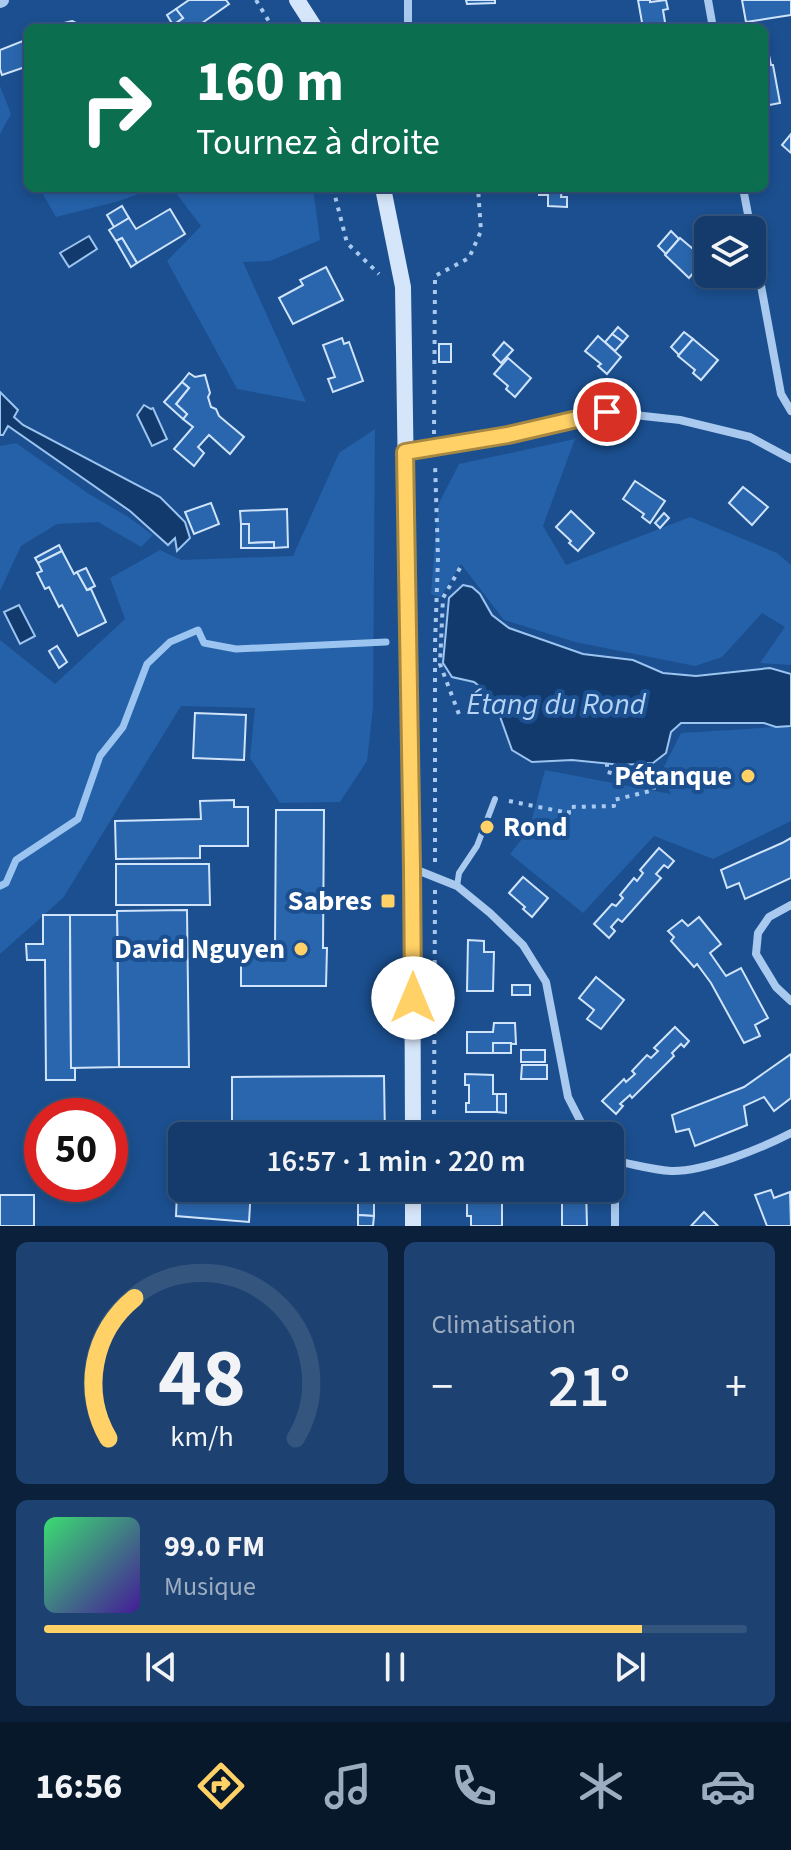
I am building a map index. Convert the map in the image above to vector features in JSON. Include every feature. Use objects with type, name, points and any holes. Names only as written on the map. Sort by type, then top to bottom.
[{"type":"main road","points":[[297,0],[312,24]]},
{"type":"main road","points":[[384,192],[403,287],[413,1122]]},
{"type":"main road","points":[[413,1202],[413,1226]]},
{"type":"street","points":[[408,0],[408,24]]},
{"type":"street","points":[[708,0],[712,24]]},
{"type":"street","points":[[744,192],[748,216]]},
{"type":"street","points":[[761,288],[781,394],[791,411]]},
{"type":"street","points":[[405,452],[508,435],[607,412],[680,420],[750,437],[791,459]]},
{"type":"street","points":[[412,868],[457,886],[523,945],[546,982],[568,1097],[581,1122]]},
{"type":"street","points":[[791,905],[769,917],[758,933],[756,954],[776,987],[791,1001]]},
{"type":"street","points":[[624,1161],[673,1171],[707,1165],[791,1135]]},
{"type":"street","points":[[614,1202],[615,1226]]},
{"type":"lane","points":[[457,886],[459,873],[477,846],[495,799]]},
{"type":"path","points":[[256,0],[271,24]]},
{"type":"path","points":[[334,192],[347,243],[387,282]]},
{"type":"path","points":[[434,1122],[438,558],[435,276],[469,258],[481,231],[478,192]]},
{"type":"path","points":[[460,568],[443,598],[440,664],[460,717]]},
{"type":"path","points":[[495,799],[569,813],[569,807],[614,806],[614,800],[654,790],[654,783],[607,772],[607,764]]},
{"type":"shaded area","points":[[0,86],[11,114],[0,134]]},
{"type":"shaded area","points":[[42,192],[144,192],[119,201],[56,217]]},
{"type":"shaded area","points":[[175,192],[314,192],[320,240],[270,261],[243,262],[306,402],[237,389],[167,261],[201,226]]},
{"type":"shaded area","points":[[375,429],[373,708],[367,761],[340,802],[280,803],[250,758],[255,708],[181,706],[63,898],[0,954],[0,640],[55,684],[125,619],[110,578],[160,550],[181,560],[293,556],[339,453]]},
{"type":"shaded area","points":[[575,439],[543,526],[566,565],[690,517],[777,553],[791,565],[791,665],[760,663],[785,627],[762,613],[722,657],[695,666],[575,642],[504,620],[461,564],[440,598],[431,594],[438,505],[459,464]]},
{"type":"shaded area","points":[[16,443],[153,535],[141,547],[98,522],[57,524],[21,546],[0,591],[0,446]]},
{"type":"shaded area","points":[[791,726],[791,821],[713,859],[654,836],[583,913],[510,854],[529,830],[545,770],[671,794],[660,774],[681,733]]},
{"type":"water","points":[[89,236],[97,249],[69,267],[60,253]]},
{"type":"water","points":[[0,392],[18,410],[14,417],[23,425],[160,497],[185,522],[190,538],[177,551],[175,538],[168,545],[130,511],[8,426],[0,435]]},
{"type":"water","points":[[144,405],[153,408],[167,439],[152,446],[137,415]]},
{"type":"water","name":"Étang du Rond","points":[[463,585],[472,587],[480,594],[492,615],[509,628],[583,654],[633,660],[663,673],[696,676],[770,668],[791,674],[791,726],[681,723],[671,732],[666,753],[653,763],[532,762],[512,750],[493,697],[474,682],[452,677],[443,663],[449,598]]},
{"type":"water","points":[[19,605],[35,636],[20,644],[4,612]]},
{"type":"building","points":[[189,0],[226,0],[229,4],[201,24],[174,24],[183,18],[176,9]]},
{"type":"building","points":[[466,0],[495,0],[495,3],[467,4]]},
{"type":"building","points":[[638,0],[666,0],[668,9],[663,10],[665,24],[642,24]]},
{"type":"building","points":[[742,0],[791,0],[791,15],[746,22]]},
{"type":"building","points":[[176,9],[183,18],[172,24],[167,15]]},
{"type":"building","points":[[24,41],[24,67],[2,75],[0,50]]},
{"type":"building","points":[[768,55],[773,65],[780,103],[768,105]]},
{"type":"building","points":[[791,134],[791,153],[782,145]]},
{"type":"building","points":[[539,192],[562,192],[561,197],[567,197],[567,207],[548,206],[548,195],[539,195]]},
{"type":"building","points":[[122,206],[129,218],[114,227],[107,215]]},
{"type":"building","points":[[170,209],[185,234],[137,263],[122,238],[116,241],[109,230],[129,218],[136,229]]},
{"type":"building","points":[[671,231],[679,239],[666,254],[658,246]]},
{"type":"building","points":[[122,238],[137,263],[131,267],[116,241]]},
{"type":"building","points":[[680,238],[694,250],[694,272],[689,278],[665,255]]},
{"type":"building","points":[[326,267],[343,300],[293,324],[279,298],[303,285],[300,280]]},
{"type":"building","points":[[618,327],[628,336],[623,342],[612,334]]},
{"type":"building","points":[[684,332],[693,339],[679,355],[671,347]]},
{"type":"building","points":[[612,334],[623,342],[615,351],[605,342]]},
{"type":"building","points":[[598,336],[621,357],[607,374],[598,366],[601,364],[585,351]]},
{"type":"building","points":[[342,338],[344,344],[349,342],[363,381],[333,392],[328,379],[335,377],[323,345]]},
{"type":"building","points":[[693,339],[718,360],[701,380],[693,373],[695,370],[678,356]]},
{"type":"building","points":[[504,342],[513,350],[501,363],[493,355]]},
{"type":"building","points":[[439,344],[451,344],[451,362],[439,362]]},
{"type":"building","points":[[508,358],[531,378],[515,397],[494,374]]},
{"type":"building","points":[[189,373],[195,377],[205,375],[211,407],[244,437],[230,454],[209,435],[198,447],[204,453],[194,466],[174,449],[193,427],[183,419],[187,414],[176,404],[189,388],[182,382]]},
{"type":"building","points":[[182,382],[189,388],[176,404],[187,414],[183,419],[164,402]]},
{"type":"building","points":[[635,481],[665,501],[650,523],[642,517],[644,514],[623,499]]},
{"type":"building","points":[[743,487],[768,507],[752,525],[729,503]]},
{"type":"building","points":[[211,503],[219,524],[194,534],[185,512]]},
{"type":"building","points":[[287,509],[288,547],[274,548],[274,542],[249,543],[249,524],[241,524],[240,511]]},
{"type":"building","points":[[571,511],[594,533],[578,551],[556,527]]},
{"type":"building","points":[[664,513],[669,518],[660,528],[655,523]]},
{"type":"building","points":[[241,524],[249,524],[249,543],[274,542],[274,548],[241,548]]},
{"type":"building","points":[[59,545],[62,551],[38,563],[35,558]]},
{"type":"building","points":[[62,551],[74,574],[77,572],[87,590],[91,589],[106,622],[78,636],[62,605],[59,607],[49,587],[45,589],[37,573],[42,571],[38,563]]},
{"type":"building","points":[[86,568],[95,586],[87,590],[77,572]]},
{"type":"building","points":[[57,646],[67,662],[59,668],[49,651]]},
{"type":"building","points":[[195,713],[246,715],[244,760],[193,758]]},
{"type":"building","points":[[234,800],[234,807],[248,807],[248,846],[200,846],[200,858],[116,859],[115,821],[201,819],[200,801]]},
{"type":"building","points":[[276,810],[324,810],[323,948],[327,948],[326,986],[241,986],[241,946],[275,946]]},
{"type":"building","points":[[791,838],[791,878],[745,899],[739,883],[727,888],[721,870]]},
{"type":"building","points":[[659,848],[674,861],[668,868],[664,865],[656,874],[661,878],[622,922],[618,919],[611,927],[615,931],[609,938],[594,924],[612,904],[616,906],[623,898],[620,895],[634,878],[637,881],[643,873],[640,870]]},
{"type":"building","points":[[116,864],[209,864],[210,905],[116,905]]},
{"type":"building","points":[[523,877],[548,898],[532,917],[509,893]]},
{"type":"building","points":[[187,910],[189,1067],[119,1067],[117,911]]},
{"type":"building","points":[[43,915],[70,915],[71,1068],[75,1068],[75,1080],[46,1080],[45,960],[27,960],[26,944],[43,944]]},
{"type":"building","points":[[70,915],[117,915],[119,1067],[71,1068]]},
{"type":"building","points":[[699,917],[721,944],[710,953],[726,976],[741,968],[768,1018],[755,1025],[760,1036],[744,1043],[711,983],[697,964],[694,967],[671,941],[674,937],[668,931],[682,920],[688,926]]},
{"type":"building","points":[[468,940],[484,941],[484,952],[494,952],[493,991],[467,991]]},
{"type":"building","points":[[596,977],[624,1000],[601,1029],[587,1019],[594,1010],[579,998]]},
{"type":"building","points":[[512,985],[530,985],[530,995],[512,995]]},
{"type":"building","points":[[494,1023],[515,1023],[516,1044],[493,1043],[493,1053],[467,1053],[467,1032],[493,1032]]},
{"type":"building","points":[[675,1027],[689,1041],[672,1053],[674,1056],[632,1098],[630,1095],[620,1104],[623,1106],[616,1114],[602,1101],[624,1079],[626,1082],[635,1074],[632,1071],[647,1055],[651,1058],[658,1051],[654,1048]]},
{"type":"building","points":[[493,1043],[511,1043],[511,1053],[493,1053]]},
{"type":"building","points":[[521,1050],[545,1050],[545,1062],[521,1062]]},
{"type":"building","points":[[791,1054],[791,1098],[774,1111],[764,1097],[744,1106],[747,1125],[695,1146],[689,1129],[676,1132],[672,1115],[744,1087]]},
{"type":"building","points":[[522,1065],[547,1065],[547,1079],[521,1079]]},
{"type":"building","points":[[465,1074],[493,1075],[497,1112],[466,1112],[469,1085],[465,1085]]},
{"type":"building","points":[[384,1076],[385,1122],[232,1122],[232,1077]]},
{"type":"building","points":[[497,1094],[506,1094],[506,1113],[497,1112]]},
{"type":"building","points":[[771,1190],[774,1198],[790,1192],[791,1226],[767,1226],[755,1195]]},
{"type":"building","points":[[0,1195],[24,1195],[24,1202],[34,1202],[34,1226],[0,1226]]},
{"type":"building","points":[[177,1202],[250,1202],[249,1222],[176,1216]]},
{"type":"building","points":[[358,1202],[374,1202],[374,1216],[358,1215]]},
{"type":"building","points":[[467,1202],[502,1202],[502,1226],[471,1226],[471,1216],[467,1216]]},
{"type":"building","points":[[562,1202],[586,1202],[587,1226],[562,1226]]},
{"type":"building","points":[[704,1212],[718,1226],[691,1226]]},
{"type":"building","points":[[358,1215],[374,1216],[373,1226],[358,1226]]},
{"type":"waterway","points":[[0,886],[6,883],[16,860],[78,819],[100,756],[123,727],[147,664],[170,642],[198,630],[204,643],[236,649],[386,642]]},
{"type":"place","name":"Pétanque","points":[[748,776]]},
{"type":"place","name":"Rond","points":[[487,827]]},
{"type":"place","name":"Sabres","points":[[388,901]]},
{"type":"place","name":"David Nguyen","points":[[301,949]]},
{"type":"route","points":[[413,998],[405,452],[508,435],[607,412]]}]
